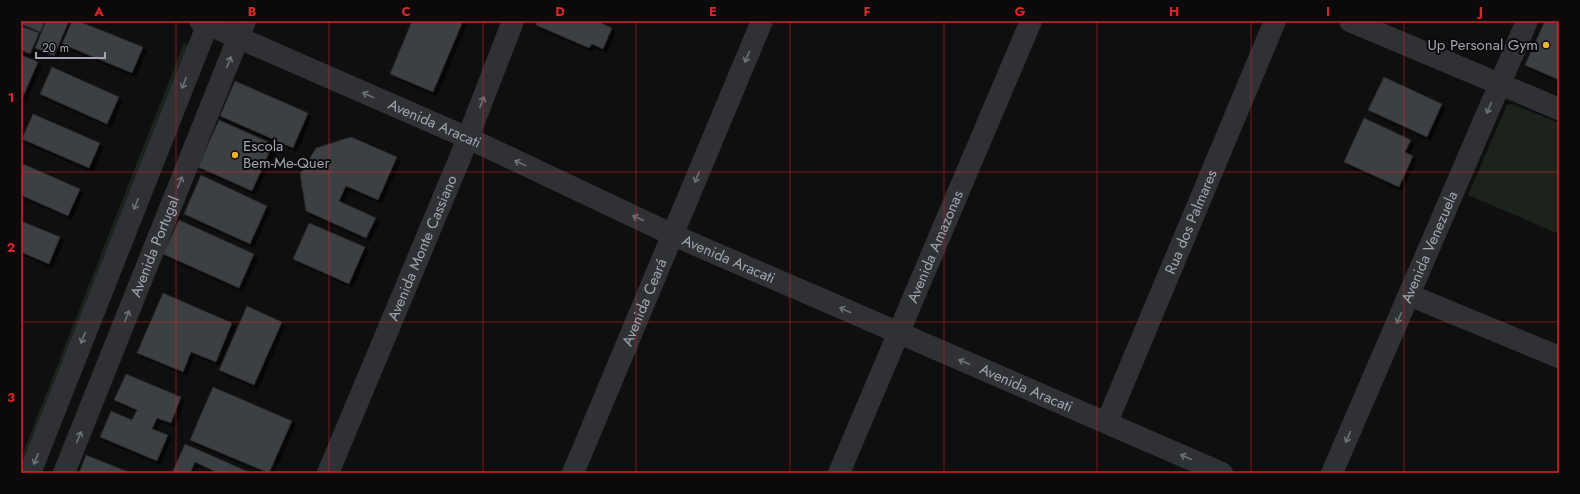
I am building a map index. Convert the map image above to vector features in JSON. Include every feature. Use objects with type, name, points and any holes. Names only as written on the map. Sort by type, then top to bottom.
[{"type":"street","name":"Avenida Monte Cassiano","points":[[328,473],[468,138],[513,21]]},
{"type":"street","name":"Avenida Ceará","points":[[573,473],[762,21]]},
{"type":"street","name":"Avenida Amazonas","points":[[840,473],[1030,21]]},
{"type":"street","name":"Rua dos Palmares","points":[[1107,422],[1275,21]]},
{"type":"street","points":[[1350,21],[1559,109]]},
{"type":"street","name":"Avenida Venezuela","points":[[1332,473],[1527,21]]},
{"type":"street","name":"Avenida Aracati","points":[[205,22],[242,30],[673,235],[1222,473]]},
{"type":"street","points":[[30,473],[205,22]]},
{"type":"street","name":"Avenida Portugal","points":[[64,473],[242,30]]},
{"type":"street","points":[[1409,295],[1559,357]]},
{"type":"shaded area","points":[[184,43],[207,52],[21,473],[21,458]]},
{"type":"shaded area","points":[[1512,104],[1559,123],[1559,234],[1468,195],[1507,105]]},
{"type":"building","points":[[21,21],[45,21],[40,32],[21,24]]},
{"type":"building","points":[[46,21],[69,21],[54,56],[35,48]]},
{"type":"building","points":[[72,21],[78,21],[143,47],[132,73],[62,44]]},
{"type":"building","points":[[412,21],[463,21],[433,92],[390,74]]},
{"type":"building","points":[[537,21],[603,21],[601,23],[612,28],[603,49],[592,44],[589,48],[536,25]]},
{"type":"building","name":"Up Personal Gym","points":[[1545,21],[1551,21],[1559,24],[1559,80],[1525,65]]},
{"type":"building","points":[[21,26],[39,33],[30,54],[21,50]]},
{"type":"building","points":[[21,55],[38,62],[22,99],[21,99]]},
{"type":"building","points":[[52,67],[119,97],[107,124],[40,94]]},
{"type":"building","points":[[1384,77],[1442,104],[1427,137],[1368,110]]},
{"type":"building","points":[[235,81],[308,113],[293,148],[220,116]]},
{"type":"building","points":[[33,114],[100,143],[89,168],[22,139]]},
{"type":"building","points":[[1364,118],[1411,140],[1405,152],[1413,156],[1399,187],[1344,162]]},
{"type":"building","name":"Escola Bem-Me-Quer","points":[[219,120],[273,144],[252,191],[198,167]]},
{"type":"building","points":[[351,137],[397,157],[378,200],[346,186],[339,201],[376,218],[366,238],[306,211],[300,174],[316,148]]},
{"type":"building","points":[[21,163],[80,189],[68,216],[21,195]]},
{"type":"building","points":[[201,175],[267,206],[250,244],[184,214]]},
{"type":"building","points":[[179,220],[254,254],[239,288],[163,254]]},
{"type":"building","points":[[21,221],[60,237],[49,264],[21,252]]},
{"type":"building","points":[[309,223],[365,247],[349,284],[293,259]]},
{"type":"building","points":[[163,293],[232,323],[216,362],[191,352],[183,372],[137,353]]},
{"type":"building","points":[[247,306],[282,322],[254,385],[219,370]]},
{"type":"building","points":[[126,374],[181,397],[171,423],[157,418],[152,429],[168,435],[157,461],[100,437],[111,411],[132,420],[137,410],[114,400]]},
{"type":"building","points":[[213,387],[292,421],[269,473],[190,440]]},
{"type":"building","points":[[185,444],[251,473],[214,473],[214,471],[195,462],[190,473],[172,473]]},
{"type":"building","points":[[86,455],[131,473],[79,473]]},
{"type":"place","name":"Up Personal Gym","points":[[1546,45]]},
{"type":"place","name":"Escola Bem-Me-Quer","points":[[235,155]]}]
